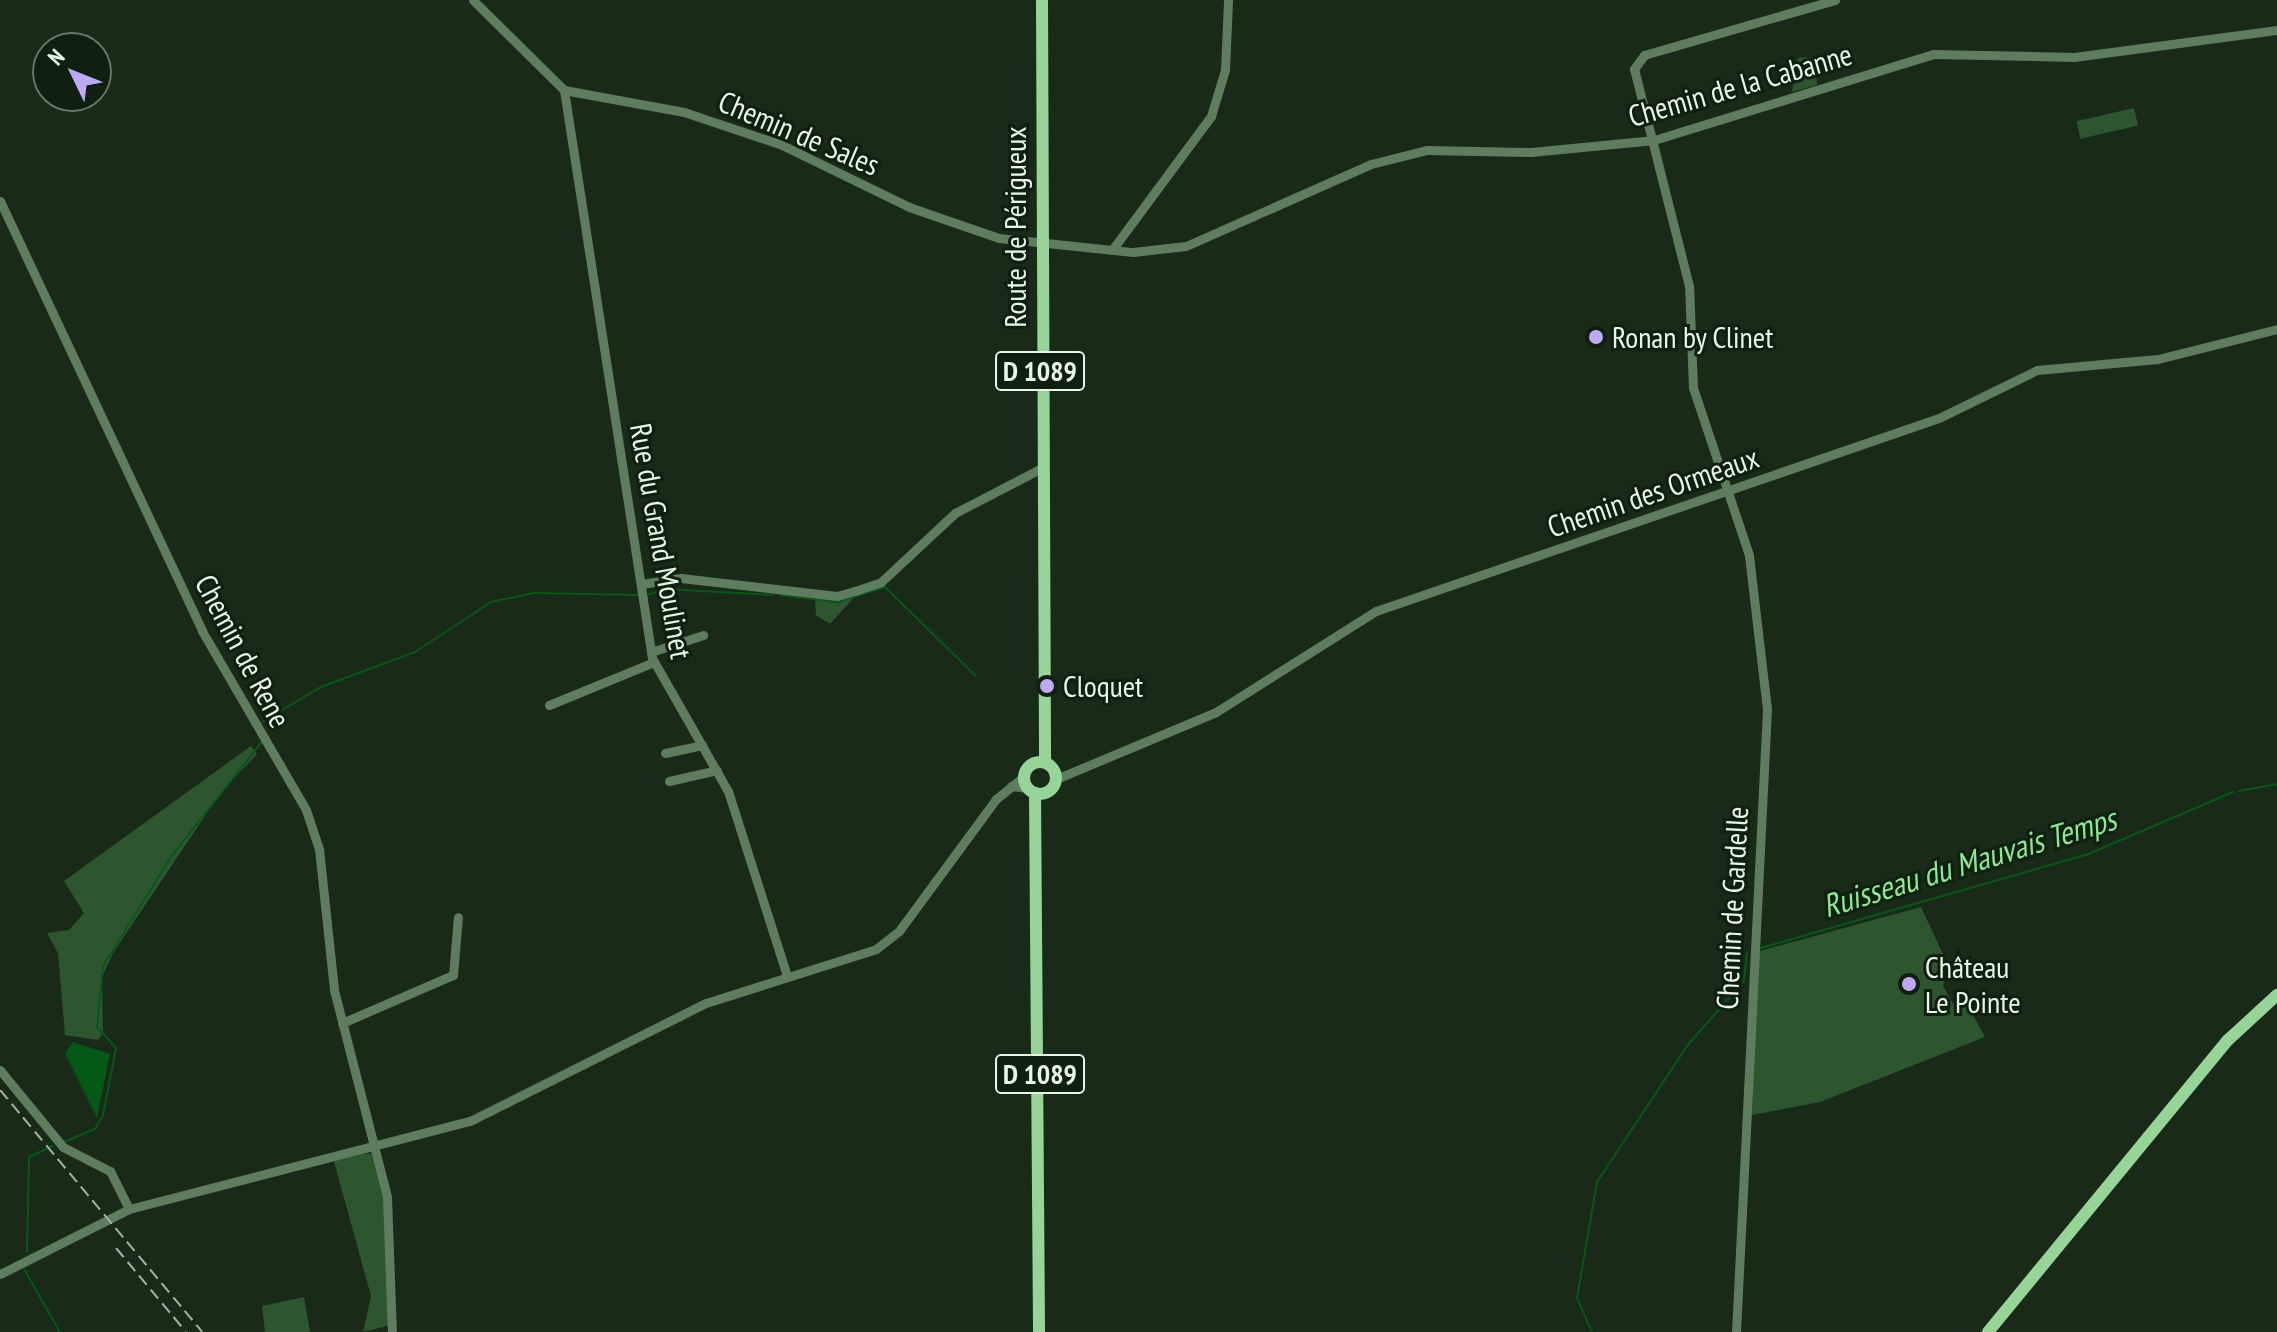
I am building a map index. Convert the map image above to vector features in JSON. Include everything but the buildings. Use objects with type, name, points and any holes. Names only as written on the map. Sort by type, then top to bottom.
[{"type":"main road","name":"Route de Périgueux","points":[[1042,0],[1040,742],[1047,768]]},
{"type":"main road","points":[[1033,788],[1047,768]]},
{"type":"main road","points":[[1033,788],[1047,768]]},
{"type":"main road","name":"D 1089","points":[[1033,788],[1040,816],[1039,1332]]},
{"type":"main road","points":[[1988,1332],[2228,1040],[2277,995]]},
{"type":"street","points":[[473,0],[564,90]]},
{"type":"street","points":[[1112,250],[1211,116],[1225,70],[1228,0]]},
{"type":"street","name":"Chemin de Gardelle","points":[[1736,1332],[1767,709],[1754,581],[1730,490],[1693,388],[1689,286],[1636,61],[1835,0]]},
{"type":"street","name":"Chemin de la Cabanne","points":[[1040,246],[1112,250],[1186,246],[1371,164],[1427,150],[1531,152],[1654,140],[1933,54],[2074,57],[2277,30]]},
{"type":"street","name":"Chemin de Sales","points":[[564,90],[684,112],[782,145],[949,223],[1040,246]]},
{"type":"street","name":"Rue du Grand Moulinet","points":[[564,90],[653,657],[717,770],[761,881],[787,976]]},
{"type":"street","name":"Chemin de Rene","points":[[0,201],[202,631],[306,810],[319,849],[342,1023],[387,1197],[392,1332]]},
{"type":"street","name":"Chemin des Ormeaux","points":[[1047,768],[1068,769],[1216,712],[1366,615],[1939,418],[2037,370],[2158,359],[2277,329]]},
{"type":"street","points":[[642,584],[681,578],[846,594],[881,582],[955,513],[1040,469]]},
{"type":"street","points":[[549,705],[703,635]]},
{"type":"street","points":[[665,753],[702,745]]},
{"type":"street","points":[[669,781],[717,770]]},
{"type":"street","points":[[0,1274],[129,1209],[470,1121],[706,1003],[876,949],[899,931],[1011,786],[1033,788]]},
{"type":"street","points":[[342,1023],[453,975],[458,917]]},
{"type":"street","points":[[0,1070],[63,1147],[110,1171],[129,1209]]},
{"type":"shaded area","points":[[1815,57],[1817,85],[1792,92],[1798,58]]},
{"type":"shaded area","points":[[2134,108],[2138,126],[2081,139],[2077,121]]},
{"type":"shaded area","points":[[857,594],[830,624],[816,615],[815,599]]},
{"type":"shaded area","points":[[251,746],[257,754],[221,792],[113,953],[102,977],[103,1033],[98,1040],[65,1035],[58,953],[47,933],[69,930],[84,913],[64,881]]},
{"type":"shaded area","points":[[1921,907],[1948,965],[1943,986],[1953,1004],[1965,1000],[1985,1037],[1820,1102],[1752,1115],[1756,952]]},
{"type":"shaded area","points":[[73,1042],[110,1054],[97,1118],[65,1053]]},
{"type":"shaded area","points":[[371,1153],[387,1197],[391,1325],[363,1332],[371,1296],[333,1158]]},
{"type":"shaded area","points":[[304,1297],[310,1332],[265,1332],[262,1306]]},
{"type":"waterway","points":[[780,595],[837,602],[885,587],[976,676]]},
{"type":"waterway","points":[[666,589],[774,595]]},
{"type":"waterway","points":[[646,595],[657,592]]},
{"type":"waterway","points":[[260,723],[321,687],[415,652],[491,602],[534,593],[638,595]]},
{"type":"waterway","points":[[64,1142],[95,1129],[103,1115],[116,1048],[97,1027],[103,966],[173,854],[261,743]]},
{"type":"waterway","name":"Ruisseau du Mauvais Temps","points":[[2239,791],[2277,784]]},
{"type":"waterway","name":"Ruisseau du Mauvais Temps","points":[[1761,948],[2086,855],[2233,792]]},
{"type":"waterway","name":"Ruisseau du Mauvais Temps","points":[[1592,1332],[1577,1298],[1597,1182],[1687,1046],[1744,981],[1747,952]]},
{"type":"waterway","points":[[27,1252],[29,1157],[53,1146]]},
{"type":"waterway","points":[[24,1269],[60,1332]]},
{"type":"railway","points":[[0,1090],[202,1332]]},
{"type":"railway","points":[[116,1248],[186,1332]]},
{"type":"place","name":"Ronan by Clinet","points":[[1596,337]]},
{"type":"place","name":"Cloquet","points":[[1047,686]]},
{"type":"place","name":"Château Le Pointe","points":[[1909,984]]}]
